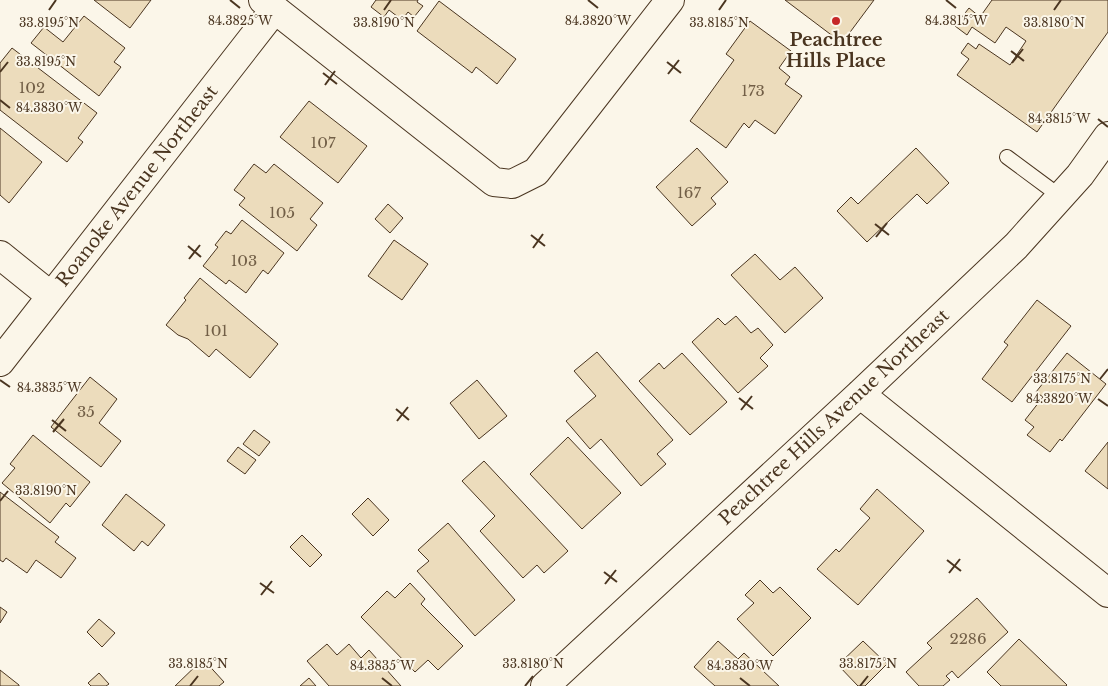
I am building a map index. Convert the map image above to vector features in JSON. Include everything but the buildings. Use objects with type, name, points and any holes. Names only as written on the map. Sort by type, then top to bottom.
[{"type":"street","points":[[269,5],[494,182],[512,184],[536,172],[670,0]]},
{"type":"street","name":"Roanoke Avenue Northeast","points":[[0,362],[269,5]]},
{"type":"street","name":"Peachtree Hills Avenue Northeast","points":[[545,686],[860,394],[1016,246],[1080,175],[1108,136]]},
{"type":"street","points":[[0,255],[51,296]]},
{"type":"street","points":[[860,394],[1108,593]]},
{"type":"lane","points":[[1007,156],[1061,197]]},
{"type":"place","name":"Peachtree Hills Place","points":[[836,21]]}]
